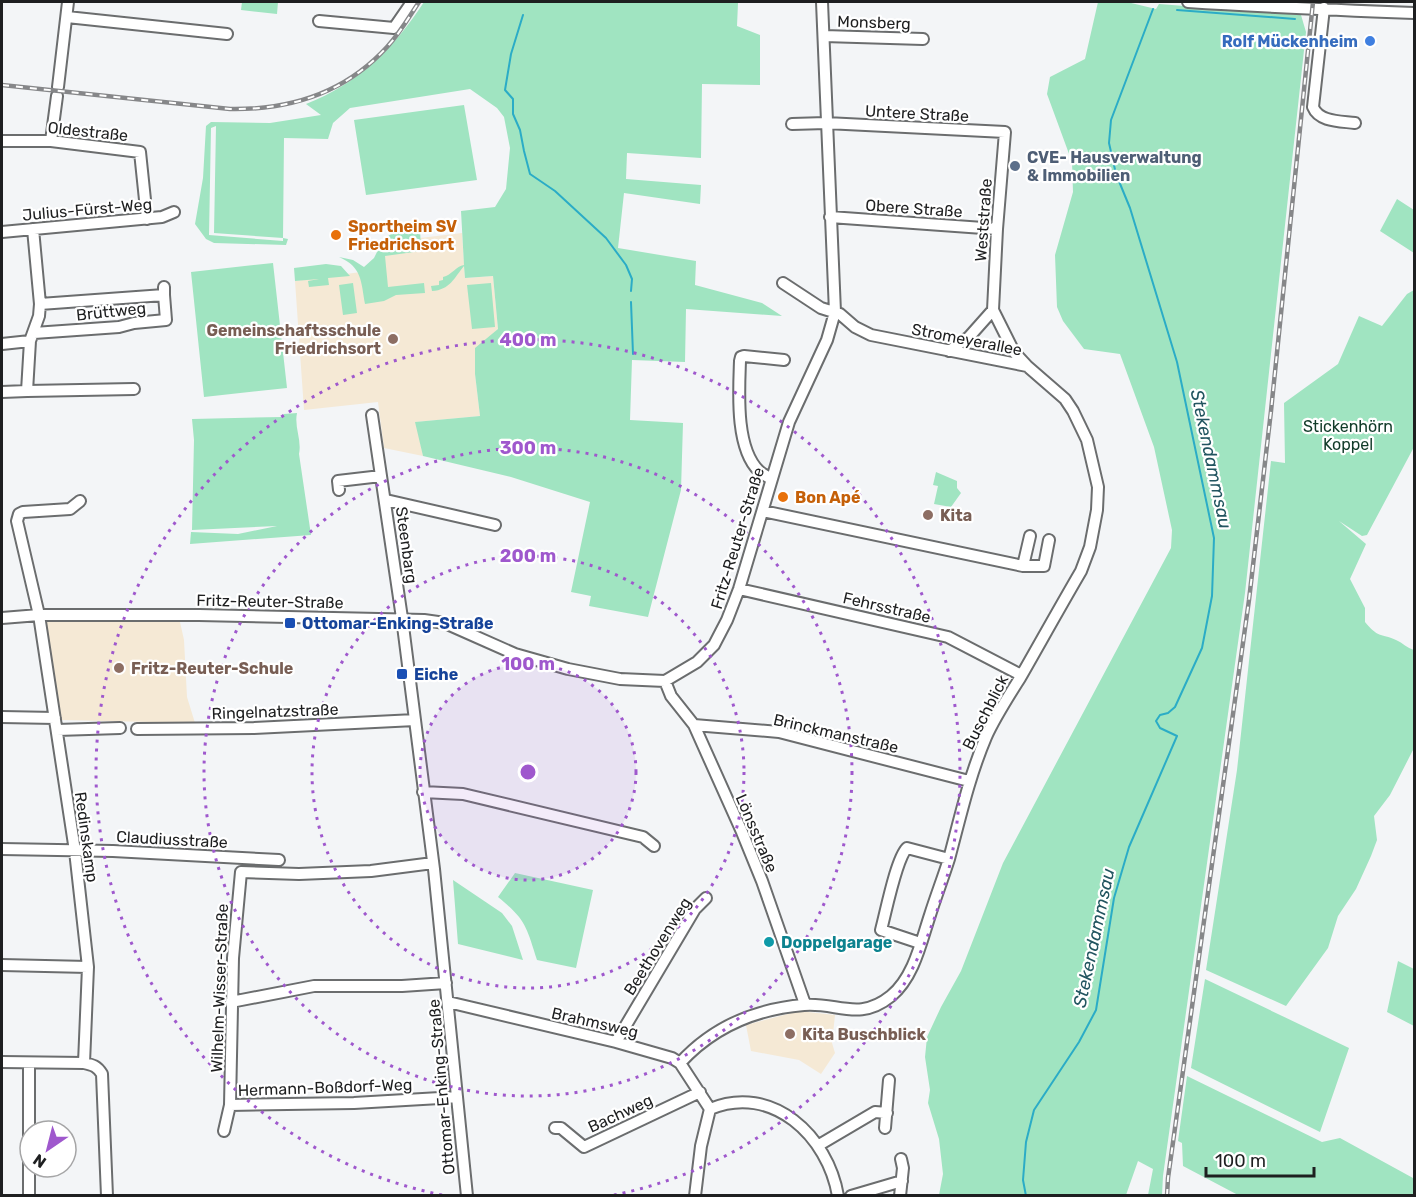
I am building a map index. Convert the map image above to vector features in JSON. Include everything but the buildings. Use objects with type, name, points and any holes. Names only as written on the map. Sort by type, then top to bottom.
[{"type":"street","points":[[51,141],[68,2]]},
{"type":"street","points":[[319,21],[394,28],[412,2]]},
{"type":"street","name":"Fritz-Reuter-Straße","points":[[2,618],[39,615],[199,615],[402,618],[445,623],[515,654],[568,669],[620,679],[665,681],[697,662],[714,645],[727,620],[739,589],[789,422],[827,340],[835,312],[822,2]]},
{"type":"street","points":[[1188,2],[1327,6],[1356,12],[1414,13]]},
{"type":"street","points":[[1327,6],[1312,107],[1321,118],[1355,123]]},
{"type":"street","points":[[66,17],[227,34]]},
{"type":"street","name":"Monsberg","points":[[824,36],[923,39]]},
{"type":"street","name":"Untere Straße","points":[[792,124],[826,123],[1005,132]]},
{"type":"street","name":"Weststraße","points":[[1005,132],[996,229],[993,310],[1014,352],[1028,366]]},
{"type":"street","name":"Oldestraße","points":[[2,141],[51,141],[140,152],[147,219]]},
{"type":"street","name":"Julius-Fürst-Weg","points":[[2,232],[162,218],[174,212]]},
{"type":"street","name":"Obere Straße","points":[[830,217],[996,229]]},
{"type":"street","points":[[27,391],[32,337],[39,316],[40,304],[33,229]]},
{"type":"street","name":"Stromeyerallee","points":[[783,283],[821,308],[835,312],[871,335],[1028,366],[1065,399],[1087,440],[1098,487],[1097,510],[1090,547],[1081,572],[1070,589]]},
{"type":"street","name":"Brüttweg","points":[[32,337],[166,320],[164,291],[40,304]]},
{"type":"street","points":[[949,351],[969,337],[993,310]]},
{"type":"street","points":[[2,344],[32,337]]},
{"type":"street","points":[[771,479],[759,471],[750,459],[744,442],[739,403],[740,361],[744,356],[783,360]]},
{"type":"street","points":[[2,392],[134,389]]},
{"type":"street","name":"Steenbarg","points":[[372,415],[402,618]]},
{"type":"street","points":[[339,490],[338,481],[381,476]]},
{"type":"street","points":[[386,500],[495,525]]},
{"type":"street","name":"Redinskamp","points":[[80,501],[70,508],[30,510],[18,517],[39,615],[75,851],[88,967],[84,1063]]},
{"type":"street","points":[[763,511],[1023,566],[1044,566],[1049,540]]},
{"type":"street","points":[[1023,566],[1030,536]]},
{"type":"street","name":"Fehrsstraße","points":[[739,589],[948,636],[1021,675]]},
{"type":"street","name":"Buschblick","points":[[680,1063],[703,1040],[729,1026],[765,1012],[805,1004],[852,1011],[867,1008],[890,997],[901,986],[920,943],[949,859],[969,781],[987,735],[1070,589]]},
{"type":"street","name":"Ottomar-Enking-Straße","points":[[402,618],[433,863],[467,1196]]},
{"type":"street","name":"Lönsstraße","points":[[665,681],[671,696],[694,724],[762,881],[805,1004]]},
{"type":"street","points":[[2,717],[55,718]]},
{"type":"street","name":"Ringelnatzstraße","points":[[137,729],[254,728],[415,720]]},
{"type":"street","name":"Brinckmanstraße","points":[[694,724],[779,732],[969,781]]},
{"type":"street","points":[[57,730],[120,728]]},
{"type":"street","points":[[423,792],[463,794],[643,837],[654,846]]},
{"type":"street","points":[[920,943],[881,930],[904,851],[907,848],[949,859]]},
{"type":"street","name":"Claudiusstraße","points":[[2,849],[124,852],[274,860],[269,873]]},
{"type":"street","points":[[269,873],[371,871],[433,863]]},
{"type":"street","name":"Wilhelm-Wisser-Straße","points":[[224,1131],[230,1105],[231,1002],[241,872],[269,873]]},
{"type":"street","name":"Beethovenweg","points":[[616,1042],[695,909],[706,898]]},
{"type":"street","points":[[2,965],[88,967]]},
{"type":"street","points":[[231,1002],[314,986],[402,986],[446,983]]},
{"type":"street","name":"Brahmsweg","points":[[448,1002],[660,1053],[680,1063]]},
{"type":"street","points":[[2,1062],[84,1063],[94,1065],[102,1074],[107,1196]]},
{"type":"street","points":[[29,1196],[30,1063]]},
{"type":"street","points":[[680,1063],[710,1109],[700,1156],[695,1196]]},
{"type":"street","points":[[885,1128],[889,1080]]},
{"type":"street","name":"Bachweg","points":[[555,1128],[561,1128],[584,1147],[700,1092]]},
{"type":"street","name":"Hermann-Boßdorf-Weg","points":[[230,1105],[354,1103],[457,1097]]},
{"type":"street","points":[[710,1109],[730,1102],[752,1102],[794,1119],[819,1145],[831,1168],[838,1196]]},
{"type":"street","points":[[819,1145],[875,1112],[887,1113]]},
{"type":"street","points":[[900,1196],[901,1159]]},
{"type":"street","points":[[851,1196],[902,1181]]},
{"type":"shaded area","name":"Gemeinschaftsschule Friedrichsort","points":[[462,233],[465,278],[493,276],[498,329],[475,374],[480,416],[416,422],[423,456],[384,448],[378,402],[304,410],[295,281],[368,271],[382,248],[403,240]]},
{"type":"shaded area","name":"Fritz-Reuter-Schule","points":[[180,622],[184,640],[187,697],[195,723],[61,720],[44,623]]},
{"type":"shaded area","name":"Kita Buschblick","points":[[799,1011],[835,1015],[832,1043],[835,1053],[821,1074],[799,1060],[751,1051],[746,1025]]},
{"type":"green space","points":[[242,2],[278,2],[277,14],[241,10]]},
{"type":"green space","points":[[424,2],[738,3],[737,26],[760,35],[760,85],[702,84],[701,158],[627,153],[626,179],[701,185],[700,204],[624,193],[618,248],[696,261],[695,285],[762,303],[782,316],[686,309],[685,362],[632,360],[630,420],[683,423],[681,490],[648,617],[589,606],[591,596],[571,592],[590,502],[511,477],[423,456],[415,422],[480,416],[475,374],[475,348],[498,329],[493,276],[465,278],[464,266],[447,286],[432,291],[431,286],[439,285],[443,277],[464,265],[461,211],[495,207],[506,189],[510,148],[504,117],[497,108],[470,89],[350,108],[333,123],[328,139],[284,138],[283,238],[288,239],[286,245],[214,243],[206,239],[195,224],[203,178],[206,126],[211,122],[270,123],[321,115],[306,104],[342,86],[373,63]],"holes":[[[216,126],[214,233],[283,238],[283,241],[209,235],[211,128]]]},
{"type":"green space","points":[[1098,2],[1127,2],[1156,9],[1159,4],[1301,15],[1306,32],[1245,593],[1162,1195],[1148,1195],[1153,1169],[1138,1161],[1126,1195],[939,1195],[943,1174],[939,1139],[928,1103],[930,1090],[925,1057],[927,1037],[961,971],[1003,863],[1171,548],[1172,530],[1154,447],[1120,354],[1084,349],[1063,321],[1057,307],[1055,255],[1073,192],[1072,162],[1047,94],[1050,77],[1085,59]]},
{"type":"green space","points":[[464,105],[477,180],[366,195],[354,120]]},
{"type":"green space","points":[[1397,199],[1414,210],[1414,253],[1380,231]]},
{"type":"green space","points":[[420,228],[421,251],[385,256],[388,287],[424,283],[425,293],[396,295],[384,301],[365,304],[356,270],[339,257],[353,260],[364,267],[374,258],[383,240],[391,234]]},
{"type":"green space","points":[[273,263],[287,388],[204,397],[191,272]]},
{"type":"green space","points":[[326,264],[341,266],[350,276],[328,278],[329,285],[309,287],[308,281],[319,279],[295,281],[294,268]]},
{"type":"green space","points":[[353,283],[357,313],[343,315],[339,285]]},
{"type":"green space","points":[[491,283],[495,327],[472,329],[467,285]]},
{"type":"green space","name":"Stickenhörn Koppel","points":[[1414,290],[1414,447],[1367,535],[1362,536],[1339,521],[1366,544],[1350,579],[1365,608],[1365,622],[1376,633],[1414,650],[1414,748],[1390,795],[1374,816],[1377,840],[1356,889],[1338,916],[1328,948],[1286,1006],[1206,970],[1237,770],[1271,461],[1285,463],[1284,403],[1338,364],[1359,316],[1382,326],[1407,294]]},
{"type":"green space","points":[[297,413],[299,454],[311,535],[190,544],[191,532],[238,534],[277,526],[192,530],[194,440],[192,419],[282,417],[284,414]]},
{"type":"green space","points":[[936,472],[957,481],[957,488],[961,493],[951,507],[934,504],[938,486],[933,485]]},
{"type":"green space","points":[[515,873],[593,890],[576,968],[537,960],[524,924],[498,897]]},
{"type":"green space","points":[[453,880],[502,913],[512,926],[523,960],[458,944]]},
{"type":"green space","points":[[1398,961],[1414,969],[1414,1026],[1387,1012]]},
{"type":"green space","points":[[1205,979],[1349,1048],[1320,1132],[1191,1068]]},
{"type":"green space","points":[[1187,1076],[1322,1142],[1340,1138],[1413,1178],[1414,1195],[1238,1195],[1183,1166],[1182,1143],[1178,1141]]},
{"type":"waterway","name":"Stekendammsau","points":[[1026,1196],[1023,1180],[1026,1142],[1034,1110],[1079,1042],[1096,1010],[1114,898],[1129,847],[1177,736],[1160,728],[1156,721],[1160,715],[1168,713],[1175,707],[1202,648],[1212,596],[1214,538],[1177,362],[1130,208],[1116,174],[1109,143],[1111,120],[1153,9]]},
{"type":"waterway","points":[[1177,10],[1295,19]]},
{"type":"waterway","points":[[523,15],[511,54],[505,90],[513,99],[513,114],[520,130],[530,174],[555,191],[606,238],[626,265],[632,279],[631,291]]},
{"type":"waterway","points":[[631,302],[633,354]]},
{"type":"railway","points":[[2,85],[230,109],[253,109],[295,102],[335,87],[371,63],[400,31],[419,2]]},
{"type":"railway","points":[[1167,1196],[1249,600],[1313,2]]},
{"type":"place","name":"Rolf Mückenheim","points":[[1370,41]]},
{"type":"place","name":"CVE- Hausverwaltung & Immobilien","points":[[1015,166]]},
{"type":"place","name":"Sportheim SV Friedrichsort","points":[[336,235]]},
{"type":"place","name":"Gemeinschaftsschule Friedrichsort","points":[[393,339]]},
{"type":"place","name":"Bon Apé","points":[[783,497]]},
{"type":"place","name":"Kita","points":[[928,515]]},
{"type":"place","name":"Ottomar-Enking-Straße","points":[[290,623]]},
{"type":"place","name":"Fritz-Reuter-Schule","points":[[119,668]]},
{"type":"place","name":"Eiche","points":[[402,674]]},
{"type":"place","name":"Doppelgarage","points":[[769,942]]},
{"type":"place","name":"Kita Buschblick","points":[[790,1034]]}]
